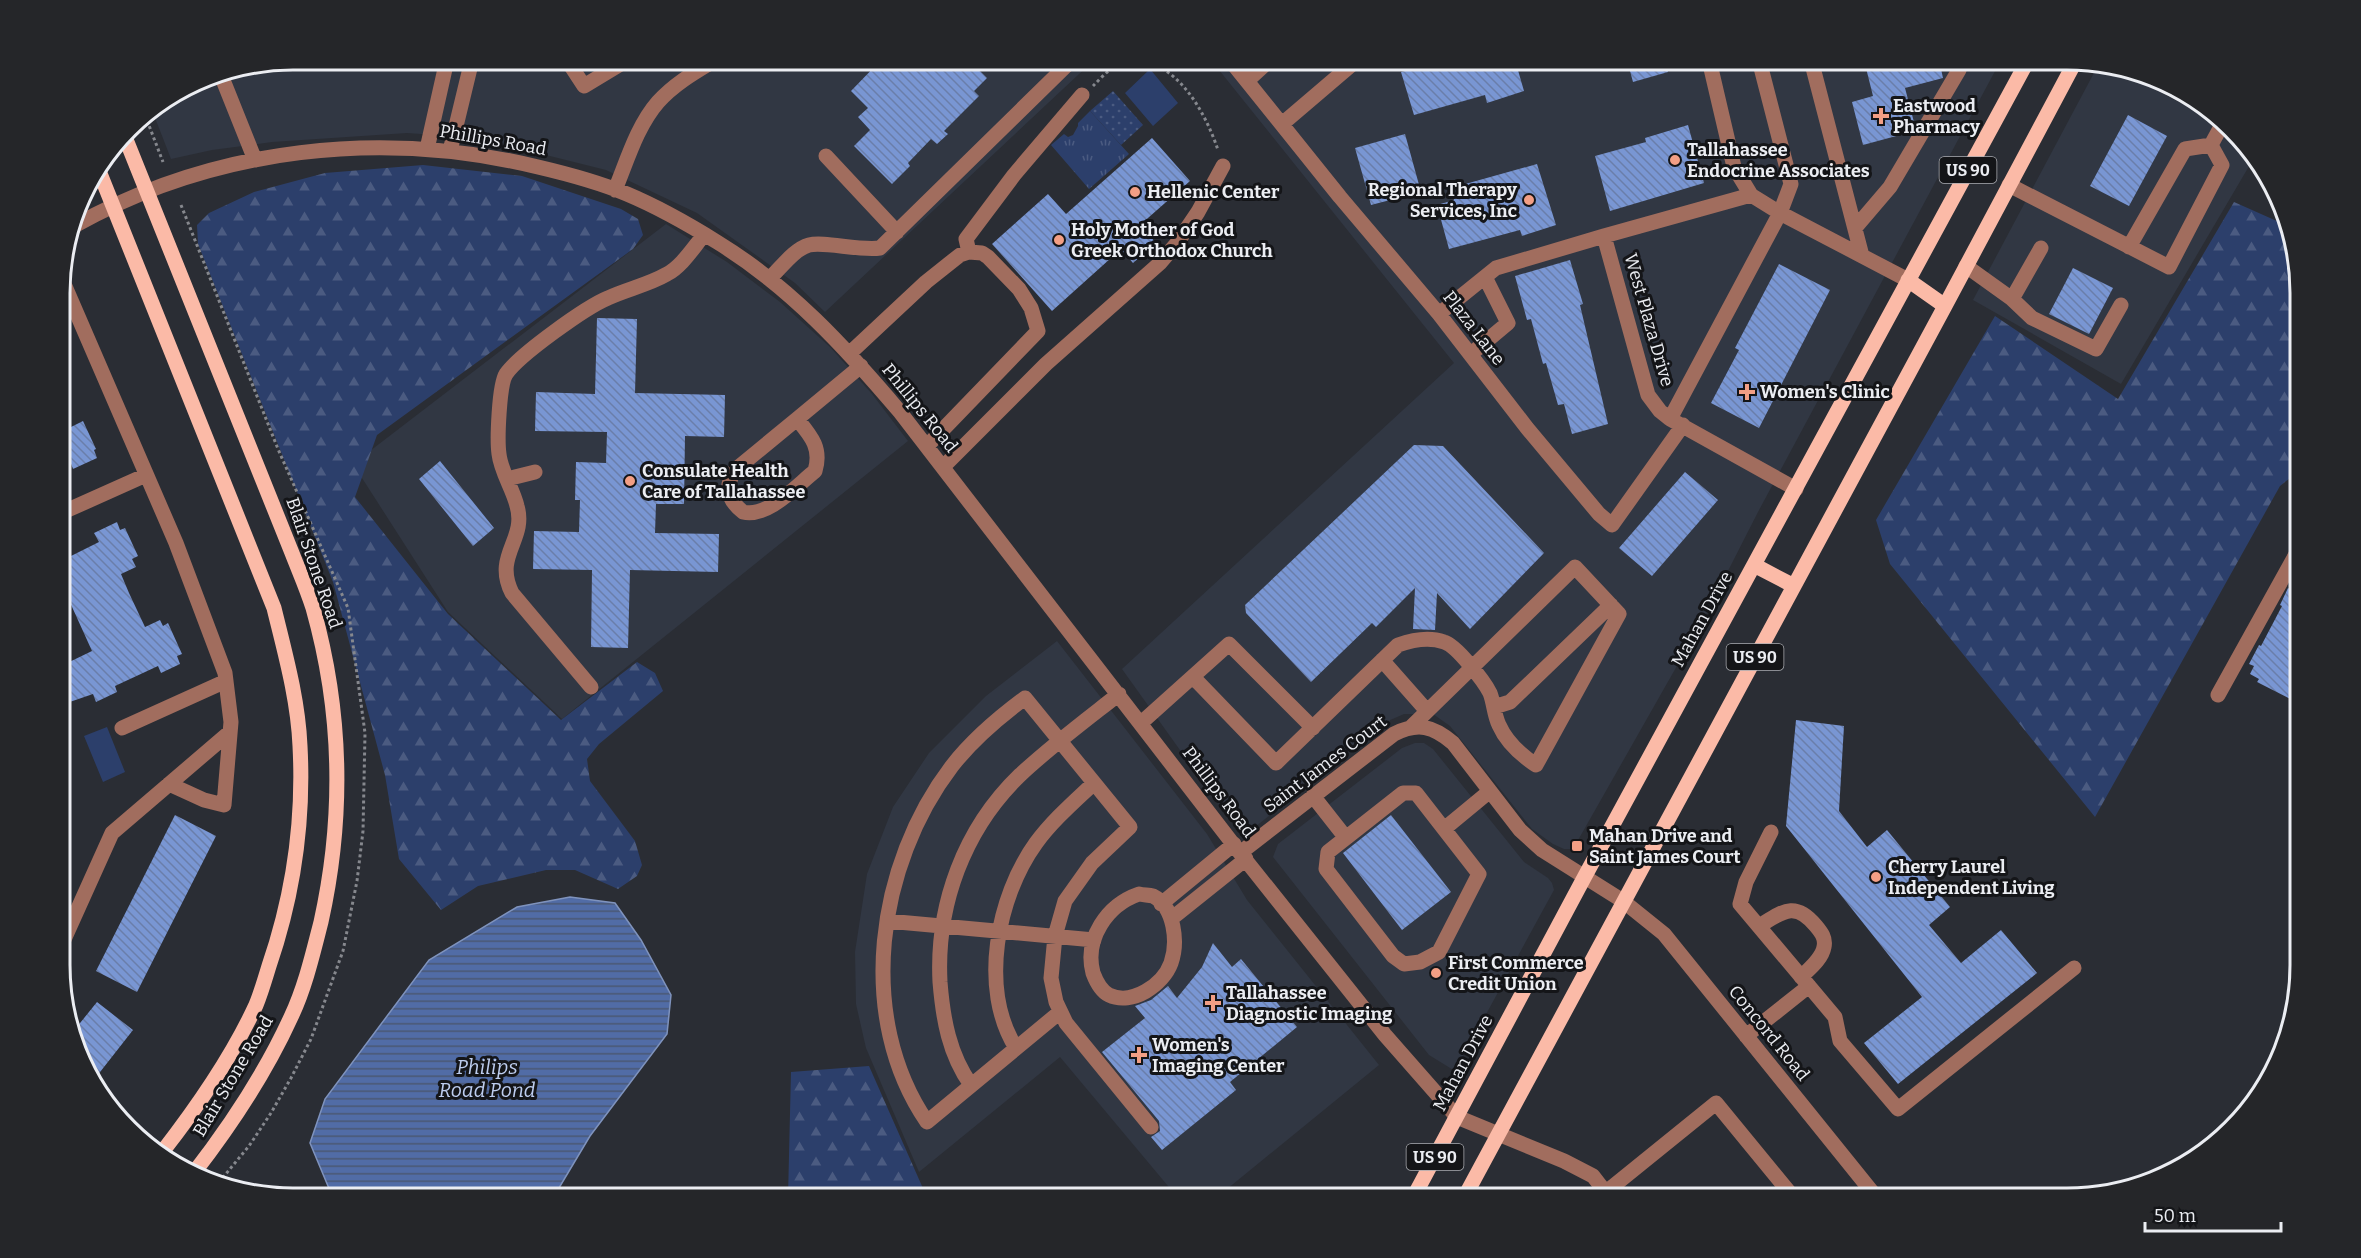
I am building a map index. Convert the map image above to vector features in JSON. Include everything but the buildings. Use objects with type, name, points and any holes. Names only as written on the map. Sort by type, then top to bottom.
[{"type":"main road","name":"Mahan Drive","points":[[1418,1188],[2023,70]]},
{"type":"main road","name":"US 90","points":[[1469,1188],[2071,70]]},
{"type":"main road","name":"Blair Stone Road","points":[[128,145],[312,607],[328,672],[336,738],[337,805],[331,878],[315,945],[292,1015],[266,1066],[224,1134],[199,1166]]},
{"type":"main road","name":"Blair Stone Road","points":[[102,179],[274,608],[292,680],[300,745],[300,812],[293,877],[274,952],[256,1004],[228,1057],[189,1119],[166,1147]]},
{"type":"main road","points":[[1908,280],[1945,306]]},
{"type":"main road","points":[[1754,565],[1794,586]]},
{"type":"street","points":[[427,148],[445,70]]},
{"type":"street","points":[[450,151],[470,70]]},
{"type":"street","points":[[574,70],[584,86],[610,70]]},
{"type":"street","points":[[615,190],[642,126],[658,102],[695,70]]},
{"type":"street","points":[[769,279],[809,245],[865,250],[880,248],[1062,70]]},
{"type":"street","name":"Plaza Lane","points":[[1238,70],[1439,314],[1527,428],[1599,514],[1612,525],[1677,422]]},
{"type":"street","points":[[1246,81],[1259,70]]},
{"type":"street","points":[[1282,124],[1346,70]]},
{"type":"street","points":[[1711,70],[1734,167],[1751,195],[1780,213],[1908,280]]},
{"type":"street","points":[[1677,422],[1780,213],[1791,184],[1762,70]]},
{"type":"street","points":[[1814,70],[1862,256]]},
{"type":"street","points":[[1855,228],[1890,187],[1959,70]]},
{"type":"street","points":[[224,82],[255,160]]},
{"type":"street","points":[[969,252],[966,239],[1014,175],[1082,95]]},
{"type":"street","points":[[2211,145],[2219,130]]},
{"type":"street","points":[[2129,247],[2185,149],[2211,145]]},
{"type":"street","points":[[2009,185],[2169,267],[2222,165],[2211,145]]},
{"type":"street","name":"Phillips Road","points":[[82,222],[147,192],[199,174],[255,160],[302,152],[397,146],[512,160],[577,177],[615,190],[664,212],[705,235],[769,279],[808,312],[850,353],[927,446],[1240,852],[1385,1035],[1456,1117],[1564,1161],[1593,1176],[1602,1188]]},
{"type":"street","points":[[826,156],[897,232]]},
{"type":"street","points":[[943,467],[1046,364],[1160,263],[1198,212],[1223,166]]},
{"type":"street","name":"West Plaza Drive","points":[[1751,195],[1604,236],[1648,395],[1660,411],[1796,489]]},
{"type":"street","points":[[591,687],[512,593],[508,584],[506,562],[516,539],[519,525],[518,508],[499,457],[501,386],[506,375],[516,363],[573,318],[606,298],[669,273],[705,235]]},
{"type":"street","points":[[1439,314],[1496,268],[1604,236]]},
{"type":"street","points":[[2012,299],[2041,248]]},
{"type":"street","points":[[850,353],[926,282],[960,255],[969,252],[982,253],[1019,289],[1031,308],[1038,331],[927,446]]},
{"type":"street","points":[[1966,266],[2012,299],[2032,318],[2096,349],[2121,305]]},
{"type":"street","points":[[1471,354],[1509,323],[1485,277]]},
{"type":"street","points":[[71,300],[146,475],[225,672],[230,732],[224,805],[204,800],[169,784]]},
{"type":"street","points":[[796,419],[815,443],[817,463],[815,471],[770,508],[757,513],[743,512],[729,495],[729,479],[735,470],[796,419],[861,366]]},
{"type":"street","points":[[507,479],[535,472]]},
{"type":"street","points":[[71,509],[146,475]]},
{"type":"street","points":[[2218,695],[2290,565]]},
{"type":"street","points":[[1193,677],[1276,763],[1398,645],[1414,640],[1442,641],[1449,644],[1472,668],[1489,693],[1499,725],[1504,733],[1521,755],[1536,765],[1619,614],[1575,567],[1472,668],[1410,728]]},
{"type":"street","points":[[1494,707],[1510,702],[1611,605]]},
{"type":"street","points":[[1141,723],[1229,644],[1313,728]]},
{"type":"street","points":[[1383,660],[1427,711]]},
{"type":"street","points":[[122,728],[226,681]]},
{"type":"street","points":[[971,1085],[952,1051],[945,1023],[940,972],[942,926],[954,878],[973,836],[1002,795],[1060,741],[1119,694]]},
{"type":"street","points":[[1060,1012],[927,1122],[905,1084],[894,1056],[884,986],[882,946],[891,900],[907,847],[920,818],[952,767],[991,725],[1025,698],[1130,827],[1092,863],[1065,902],[1055,936],[1051,978],[1056,1002],[1066,1023],[1151,1127]]},
{"type":"street","name":"Saint James Court","points":[[1240,852],[1394,734],[1410,728],[1427,727],[1442,733],[1453,743],[1520,830],[1542,850],[1623,901]]},
{"type":"street","points":[[71,922],[112,832],[230,732]]},
{"type":"street","points":[[1016,1048],[1007,1035],[998,996],[997,952],[1009,891],[1037,842],[1061,813],[1094,783]]},
{"type":"street","points":[[1444,829],[1490,791]]},
{"type":"street","points":[[1403,793],[1416,793],[1444,829],[1479,874],[1439,952],[1420,962],[1404,964],[1393,956],[1326,869],[1328,852],[1403,793]]},
{"type":"street","points":[[1313,796],[1346,838]]},
{"type":"street","points":[[1771,832],[1746,882],[1740,904],[1835,1017],[1840,1041],[1898,1109],[2074,968]]},
{"type":"street","points":[[1161,904],[1240,852]]},
{"type":"street","points":[[1171,919],[1240,852]]},
{"type":"street","points":[[1139,894],[1153,896],[1171,919],[1174,943],[1171,963],[1163,976],[1149,989],[1133,998],[1112,997],[1104,993],[1095,980],[1090,950],[1105,918],[1126,899],[1139,894]]},
{"type":"street","name":"Concord Road","points":[[1623,901],[1664,934],[1869,1188]]},
{"type":"street","points":[[1746,1036],[1805,982],[1824,948],[1824,936],[1806,914],[1800,911],[1782,912],[1759,926]]},
{"type":"street","points":[[887,921],[1094,940]]},
{"type":"street","points":[[1616,1188],[1716,1103],[1786,1188]]},
{"type":"path","points":[[1082,95],[1110,70]]},
{"type":"path","points":[[1165,70],[1200,108],[1223,166]]},
{"type":"path","points":[[149,124],[164,162]]},
{"type":"shaded area","points":[[294,70],[1083,70],[825,312],[795,283],[697,213],[606,170],[478,138],[407,133],[272,142],[212,150],[171,159],[156,119],[182,100],[208,88],[236,78],[265,72]]},
{"type":"shaded area","points":[[1219,70],[1996,70],[1758,512],[1703,620],[1573,849],[1564,849],[1553,844],[1532,829],[1450,726],[1433,714],[1404,714],[1388,721],[1255,827],[1239,827],[1230,820],[1122,669],[1454,363]]},
{"type":"shaded area","points":[[2095,72],[2139,82],[2193,109],[2225,136],[2250,165],[2121,384],[1973,300]]},
{"type":"shaded area","points":[[666,224],[727,262],[780,302],[830,347],[872,394],[908,441],[562,719],[448,612],[353,464]]},
{"type":"shaded area","points":[[1057,641],[1207,834],[1247,900],[1379,1065],[1228,1188],[1170,1188],[1060,1057],[919,1172],[866,1048],[856,1004],[855,952],[867,874],[893,807],[929,753],[986,696]]},
{"type":"shaded area","name":"First Commerce Credit Union","points":[[1415,743],[1424,743],[1433,749],[1524,862],[1548,878],[1554,890],[1455,1071],[1429,1055],[1273,857],[1278,844],[1402,748]]},
{"type":"green space","points":[[1151,70],[1178,103],[1153,126],[1125,93]]},
{"type":"green space","points":[[1113,91],[1143,125],[1121,145],[1090,111]]},
{"type":"green space","points":[[1090,111],[1129,154],[1089,189],[1051,145],[1064,134],[1068,137],[1073,135],[1078,123]]},
{"type":"green space","points":[[423,165],[522,176],[621,209],[638,219],[643,235],[633,249],[377,435],[355,497],[448,614],[561,720],[637,662],[655,673],[663,691],[599,744],[587,759],[590,781],[635,841],[642,865],[637,876],[618,889],[575,870],[546,870],[478,886],[441,910],[399,859],[385,775],[333,582],[198,244],[197,225],[209,213],[254,192],[325,173]]},
{"type":"green space","points":[[2234,202],[2279,222],[2290,279],[2290,478],[2280,486],[2095,817],[1890,564],[1876,520],[1995,316],[2118,399]]},
{"type":"green space","points":[[107,727],[125,772],[103,782],[84,736]]},
{"type":"green space","points":[[869,1066],[923,1188],[788,1188],[791,1072]]},
{"type":"water","name":"Philips Road Pond","points":[[570,897],[615,903],[641,940],[671,995],[667,1034],[590,1136],[559,1188],[329,1188],[310,1143],[325,1099],[429,960],[517,907]]},
{"type":"place","name":"Eastwood Pharmacy","points":[[1881,116]]},
{"type":"place","name":"Tallahassee Endocrine Associates","points":[[1675,160]]},
{"type":"place","name":"Hellenic Center","points":[[1135,192]]},
{"type":"place","name":"Regional Therapy Services, Inc","points":[[1529,200]]},
{"type":"place","name":"Holy Mother of God Greek Orthodox Church","points":[[1059,240]]},
{"type":"place","name":"Women's Clinic","points":[[1747,392]]},
{"type":"place","name":"Consulate Health Care of Tallahassee","points":[[630,481]]},
{"type":"place","name":"Mahan Drive and Saint James Court","points":[[1577,846]]},
{"type":"place","name":"Cherry Laurel Independent Living","points":[[1876,877]]},
{"type":"place","name":"First Commerce Credit Union","points":[[1436,973]]},
{"type":"place","name":"Tallahassee Diagnostic Imaging","points":[[1213,1003]]},
{"type":"place","name":"Women's Imaging Center","points":[[1139,1055]]}]
